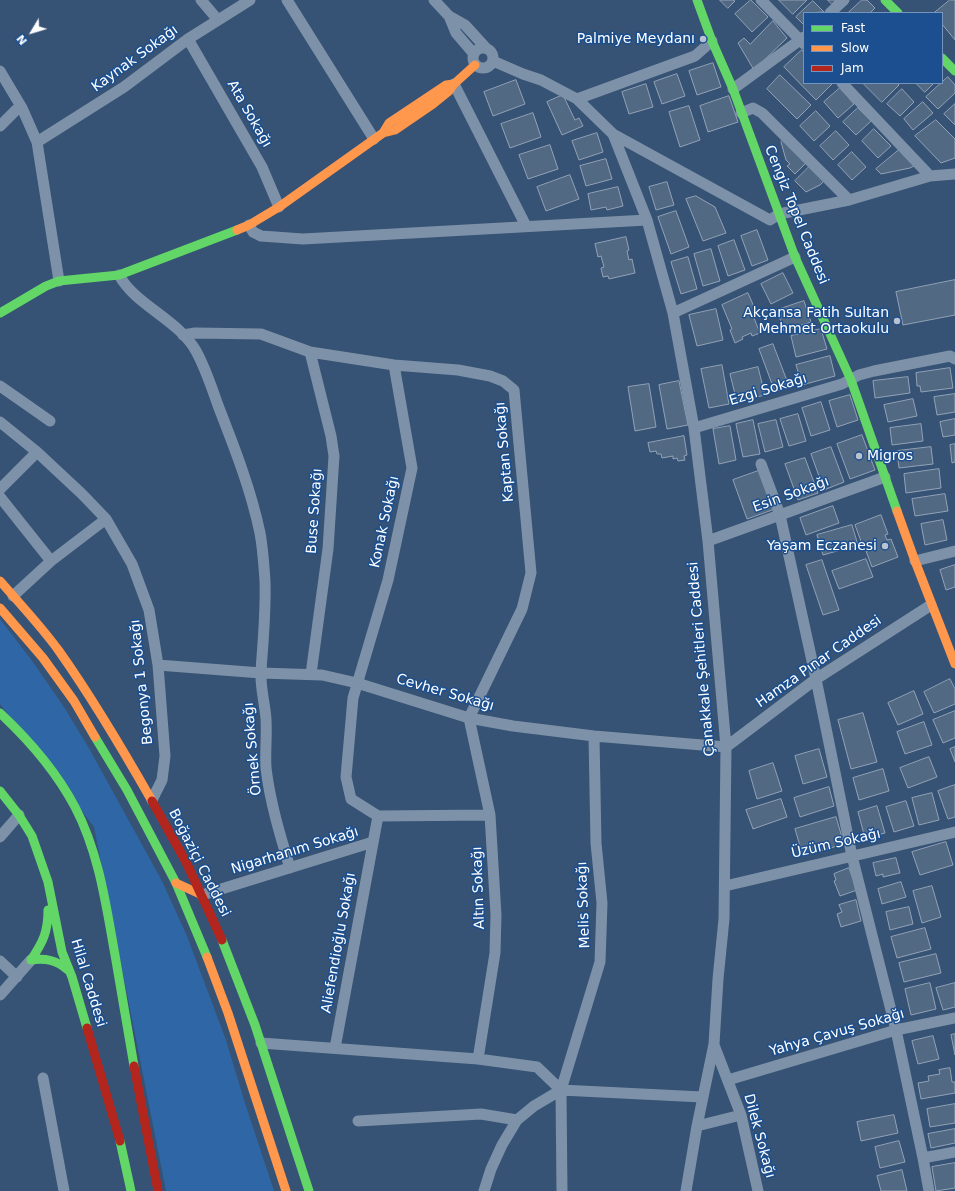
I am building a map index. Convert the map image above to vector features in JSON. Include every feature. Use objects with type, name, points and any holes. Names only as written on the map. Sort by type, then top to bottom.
[{"type":"main road","name":"Cengiz Topel Caddesi","points":[[697,0],[712,41],[733,89],[796,257],[851,380],[931,605],[955,664]]},
{"type":"main road","points":[[885,0],[897,12]]},
{"type":"main road","points":[[943,59],[955,71]]},
{"type":"main road","points":[[0,313],[46,286],[59,281],[119,275],[249,225],[279,207],[379,136],[389,123],[446,85],[454,84],[474,60]]},
{"type":"main road","name":"Boğaziçi Caddesi","points":[[0,581],[57,649],[89,695],[152,800],[202,895],[236,971],[261,1043],[292,1146],[309,1191]]},
{"type":"main road","points":[[0,608],[44,658],[74,700],[127,790],[176,883],[215,976],[286,1191]]},
{"type":"main road","points":[[0,713],[36,748],[52,767],[69,796],[91,845],[99,871],[109,921],[158,1191]]},
{"type":"main road","name":"Hilal Caddesi","points":[[0,791],[19,815],[32,836],[48,882],[62,952],[72,977],[120,1141],[131,1191]]},
{"type":"main road","points":[[31,960],[45,938],[47,932],[48,882]]},
{"type":"main road","points":[[176,883],[202,895]]},
{"type":"main road","points":[[31,960],[46,958],[59,962],[68,970]]},
{"type":"street","points":[[201,0],[218,20]]},
{"type":"street","name":"Kaynak Sokağı","points":[[38,142],[124,87],[188,39],[250,0]]},
{"type":"street","points":[[288,0],[379,136]]},
{"type":"street","points":[[733,89],[803,40],[761,0]]},
{"type":"street","points":[[831,12],[844,0]]},
{"type":"street","points":[[439,1],[449,16],[456,34],[474,60],[482,69],[492,64],[492,53],[465,25],[449,16]]},
{"type":"street","name":"Ata Sokağı","points":[[188,39],[262,167],[279,207]]},
{"type":"street","points":[[577,99],[695,56],[712,41]]},
{"type":"street","points":[[474,60],[479,49],[486,48]]},
{"type":"street","points":[[493,61],[541,80],[577,99],[613,134],[770,220],[779,214],[849,200],[930,176],[955,174]]},
{"type":"street","points":[[0,71],[22,108],[38,142],[59,281]]},
{"type":"street","points":[[454,84],[526,226]]},
{"type":"street","points":[[843,84],[930,176]]},
{"type":"street","points":[[0,126],[16,110],[22,108]]},
{"type":"street","points":[[742,113],[753,108],[762,113],[849,200]]},
{"type":"street","name":"Çanakkale Şehitleri Caddesi","points":[[613,134],[647,220],[673,313],[694,428],[708,541],[726,747],[724,919],[714,1044],[702,1098],[686,1191]]},
{"type":"street","points":[[249,225],[253,232],[261,236],[303,239],[647,220]]},
{"type":"street","points":[[673,313],[796,257]]},
{"type":"street","name":"Örnek Sokağı","points":[[119,275],[135,294],[183,335],[196,350],[247,485],[260,534],[265,580],[265,615],[261,673],[266,719],[266,766],[274,814],[290,868]]},
{"type":"street","name":"Kaptan Sokağı","points":[[183,335],[195,333],[261,334],[310,352],[394,365],[458,370],[490,376],[503,381],[514,390],[531,573],[522,609],[469,718]]},
{"type":"street","name":"Buse Sokağı","points":[[310,352],[334,456],[328,549],[311,674]]},
{"type":"street","name":"Ezgi Sokağı","points":[[694,428],[851,380],[859,375],[874,371],[950,356],[955,359]]},
{"type":"street","name":"Konak Sokağı","points":[[358,683],[388,580],[412,468],[394,365]]},
{"type":"street","points":[[0,386],[50,421]]},
{"type":"street","name":"Begonya 1 Sokağı","points":[[0,422],[37,452],[82,494],[106,519],[132,564],[149,610],[158,665],[165,756],[162,780],[152,800]]},
{"type":"street","points":[[0,489],[37,452]]},
{"type":"street","points":[[761,464],[780,515],[816,679],[852,856],[896,1030],[923,1158],[928,1191]]},
{"type":"street","name":"Esin Sokağı","points":[[708,541],[885,477]]},
{"type":"street","points":[[0,497],[51,560]]},
{"type":"street","points":[[13,596],[51,560],[106,519]]},
{"type":"street","points":[[915,561],[955,551]]},
{"type":"street","name":"Hamza Pınar Caddesi","points":[[726,747],[816,679],[931,605]]},
{"type":"street","name":"Cevher Sokağı","points":[[158,665],[261,673],[322,675],[358,683],[469,718],[513,726],[594,736],[726,747]]},
{"type":"street","points":[[358,683],[353,698],[346,777],[351,799],[378,816],[490,815]]},
{"type":"street","name":"Altın Sokağı","points":[[469,718],[490,815],[496,915],[495,953],[478,1059]]},
{"type":"street","name":"Melis Sokağı","points":[[562,1191],[561,1090],[600,962],[602,903],[596,842],[594,736]]},
{"type":"street","points":[[0,837],[19,815]]},
{"type":"street","name":"Aliefendioğlu Sokağı","points":[[335,1048],[378,816]]},
{"type":"street","name":"Üzüm Sokağı","points":[[725,886],[955,832]]},
{"type":"street","name":"Nigarhanım Sokağı","points":[[202,895],[373,842]]},
{"type":"street","points":[[0,995],[31,960]]},
{"type":"street","points":[[0,961],[17,976]]},
{"type":"street","name":"Yahya Çavuş Sokağı","points":[[728,1080],[896,1030],[955,1018]]},
{"type":"street","points":[[261,1043],[478,1059],[537,1067],[561,1090]]},
{"type":"street","name":"Dilek Sokağı","points":[[714,1044],[742,1115],[758,1191]]},
{"type":"street","points":[[42,1078],[64,1191]]},
{"type":"street","points":[[484,1191],[491,1169],[502,1145],[517,1120],[534,1106],[561,1090],[702,1098]]},
{"type":"street","points":[[358,1121],[481,1114],[517,1120]]},
{"type":"street","points":[[697,1126],[742,1115]]},
{"type":"street","points":[[923,1158],[955,1152]]},
{"type":"shaded area","points":[[0,619],[33,662],[64,707],[90,750],[162,881],[187,936],[226,1040],[274,1191],[166,1191],[94,827],[0,704]]},
{"type":"building","points":[[720,0],[733,0],[735,1],[728,8]]},
{"type":"building","points":[[751,0],[768,17],[752,32],[735,14]]},
{"type":"building","points":[[779,0],[807,0],[793,14]]},
{"type":"building","points":[[828,0],[836,0],[832,4]]},
{"type":"building","points":[[862,0],[867,0],[875,8],[871,12],[849,12]]},
{"type":"building","points":[[950,0],[955,0],[955,40],[943,25],[943,12],[935,12]]},
{"type":"building","points":[[813,1],[824,12],[803,12],[803,24],[796,17]]},
{"type":"building","points":[[773,21],[787,38],[754,70],[738,43],[744,38],[750,44]]},
{"type":"building","points":[[802,50],[803,84],[832,84],[816,100],[784,67]]},
{"type":"building","points":[[713,63],[721,87],[697,95],[689,71]]},
{"type":"building","points":[[677,74],[685,96],[662,104],[654,82]]},
{"type":"building","points":[[780,75],[811,105],[797,119],[767,89]]},
{"type":"building","points":[[948,77],[955,85],[955,93],[938,109],[926,97],[940,84],[943,84],[943,82]]},
{"type":"building","points":[[516,80],[525,104],[493,116],[484,92]]},
{"type":"building","points":[[646,84],[653,107],[629,114],[622,92]]},
{"type":"building","points":[[864,84],[899,85],[882,102]]},
{"type":"building","points":[[917,84],[933,84],[925,92]]},
{"type":"building","points":[[840,88],[854,104],[838,118],[824,102]]},
{"type":"building","points":[[902,89],[914,102],[900,116],[887,104]]},
{"type":"building","points":[[563,95],[575,120],[579,118],[583,126],[562,135],[547,102]]},
{"type":"building","points":[[729,96],[738,122],[708,132],[700,106]]},
{"type":"building","points":[[923,102],[933,113],[913,130],[904,119]]},
{"type":"building","points":[[955,104],[955,125],[944,114]]},
{"type":"building","points":[[689,106],[700,140],[680,147],[669,112]]},
{"type":"building","points":[[858,108],[871,121],[856,135],[843,122]]},
{"type":"building","points":[[816,111],[830,126],[814,141],[800,126]]},
{"type":"building","points":[[533,113],[541,137],[510,148],[501,124]]},
{"type":"building","points":[[936,120],[955,139],[955,158],[941,163],[915,136]]},
{"type":"building","points":[[874,129],[891,146],[878,158],[862,141]]},
{"type":"building","points":[[836,131],[849,145],[833,160],[820,146]]},
{"type":"building","points":[[597,133],[603,152],[579,160],[572,141]]},
{"type":"building","points":[[786,137],[809,160],[795,174],[787,166],[790,164],[786,160],[781,142]]},
{"type":"building","points":[[550,145],[558,169],[528,179],[519,155]]},
{"type":"building","points":[[899,150],[914,166],[881,174],[876,169]]},
{"type":"building","points":[[852,152],[866,167],[852,180],[838,165]]},
{"type":"building","points":[[606,159],[612,179],[586,186],[580,166]]},
{"type":"building","points":[[811,165],[825,180],[820,185],[806,192],[795,181]]},
{"type":"building","points":[[570,175],[579,199],[546,211],[537,187]]},
{"type":"building","points":[[667,182],[674,205],[656,210],[649,187]]},
{"type":"building","points":[[618,187],[623,206],[607,210],[606,207],[591,210],[588,194]]},
{"type":"building","points":[[696,196],[715,207],[726,233],[703,241],[686,199]]},
{"type":"building","points":[[676,211],[689,247],[671,254],[658,217]]},
{"type":"building","points":[[757,230],[768,260],[752,266],[741,236]]},
{"type":"building","points":[[626,237],[629,250],[627,251],[629,260],[632,259],[635,273],[609,279],[608,276],[603,277],[601,268],[604,267],[601,256],[598,257],[595,244]]},
{"type":"building","points":[[734,240],[745,270],[728,276],[718,246]]},
{"type":"building","points":[[711,249],[720,281],[703,286],[694,254]]},
{"type":"building","points":[[688,257],[697,289],[681,294],[671,262]]},
{"type":"building","points":[[783,273],[793,293],[771,304],[761,284]]},
{"type":"building","points":[[955,280],[955,315],[903,325],[896,292]]},
{"type":"building","points":[[748,293],[758,316],[754,318],[760,333],[752,336],[751,333],[742,337],[743,339],[735,343],[730,330],[732,329],[722,305]]},
{"type":"building","points":[[804,301],[811,322],[784,331],[777,310]]},
{"type":"building","points":[[716,309],[723,340],[697,346],[689,315]]},
{"type":"building","points":[[821,329],[827,349],[796,357],[791,336]]},
{"type":"building","points":[[773,344],[789,386],[775,392],[759,349]]},
{"type":"building","points":[[830,356],[835,376],[802,385],[796,365]]},
{"type":"building","points":[[722,365],[729,404],[709,408],[701,369]]},
{"type":"building","points":[[758,367],[765,395],[737,402],[730,374]]},
{"type":"building","points":[[950,368],[953,388],[921,392],[920,386],[917,386],[916,373]]},
{"type":"building","points":[[908,377],[910,393],[875,398],[873,381]]},
{"type":"building","points":[[679,381],[688,425],[667,429],[659,385]]},
{"type":"building","points":[[649,384],[656,427],[635,431],[628,387]]},
{"type":"building","points":[[955,394],[955,412],[937,415],[934,397]]},
{"type":"building","points":[[850,395],[858,420],[837,427],[829,401]]},
{"type":"building","points":[[913,399],[917,416],[888,422],[884,405]]},
{"type":"building","points":[[821,402],[830,430],[811,436],[802,408]]},
{"type":"building","points":[[798,414],[806,441],[789,446],[780,419]]},
{"type":"building","points":[[955,419],[955,435],[943,437],[940,422]]},
{"type":"building","points":[[753,420],[760,454],[743,457],[736,424]]},
{"type":"building","points":[[776,420],[783,447],[765,452],[758,424]]},
{"type":"building","points":[[921,424],[923,441],[892,445],[890,428]]},
{"type":"building","points":[[730,426],[736,460],[719,464],[713,429]]},
{"type":"building","points":[[862,435],[875,470],[850,479],[837,444]]},
{"type":"building","points":[[684,436],[687,455],[684,456],[685,460],[678,461],[677,458],[673,459],[673,456],[662,458],[661,454],[657,454],[656,451],[650,452],[648,443]]},
{"type":"building","points":[[955,444],[955,462],[952,463],[950,445]]},
{"type":"building","points":[[831,447],[844,482],[824,490],[811,454]]},
{"type":"building","points":[[931,447],[933,464],[899,468],[897,451]]},
{"type":"building","points":[[805,458],[818,493],[798,500],[785,464]]},
{"type":"building","points":[[939,469],[941,488],[906,493],[904,474]]},
{"type":"building","points":[[761,470],[775,509],[747,519],[733,480]]},
{"type":"building","points":[[945,494],[948,511],[915,516],[912,499]]},
{"type":"building","points":[[833,506],[839,523],[806,535],[800,518]]},
{"type":"building","points":[[881,515],[888,534],[885,535],[887,540],[891,539],[898,557],[872,567],[866,551],[868,551],[865,543],[862,544],[855,525]]},
{"type":"building","points":[[943,520],[947,540],[925,545],[921,524]]},
{"type":"building","points":[[852,525],[858,545],[823,555],[817,535]]},
{"type":"building","points":[[866,559],[873,577],[839,589],[832,571]]},
{"type":"building","points":[[822,560],[839,610],[823,615],[806,565]]},
{"type":"building","points":[[955,565],[955,587],[946,590],[940,570]]},
{"type":"building","points":[[950,679],[955,689],[955,704],[934,713],[924,692]]},
{"type":"building","points":[[914,691],[923,714],[898,725],[888,703]]},
{"type":"building","points":[[955,711],[955,738],[943,743],[933,720]]},
{"type":"building","points":[[863,713],[877,762],[851,769],[838,720]]},
{"type":"building","points":[[924,722],[932,745],[905,754],[897,732]]},
{"type":"building","points":[[955,747],[955,762],[950,749]]},
{"type":"building","points":[[819,749],[827,777],[803,784],[795,756]]},
{"type":"building","points":[[929,757],[937,777],[908,788],[900,768]]},
{"type":"building","points":[[773,763],[782,791],[757,799],[749,771]]},
{"type":"building","points":[[883,769],[889,791],[859,800],[853,778]]},
{"type":"building","points":[[955,785],[955,817],[948,819],[938,791]]},
{"type":"building","points":[[829,787],[834,806],[800,817],[794,798]]},
{"type":"building","points":[[932,793],[939,820],[919,825],[912,798]]},
{"type":"building","points":[[781,799],[787,817],[753,829],[746,810]]},
{"type":"building","points":[[906,801],[914,826],[894,832],[886,807]]},
{"type":"building","points":[[877,806],[885,833],[865,838],[858,812]]},
{"type":"building","points":[[836,817],[844,844],[803,856],[795,829]]},
{"type":"building","points":[[946,842],[953,865],[920,875],[912,852]]},
{"type":"building","points":[[896,858],[900,873],[883,877],[883,874],[876,876],[873,863]]},
{"type":"building","points":[[849,868],[857,890],[840,896],[834,881],[836,880],[834,874]]},
{"type":"building","points":[[901,882],[906,897],[882,904],[878,889]]},
{"type":"building","points":[[932,886],[941,917],[922,923],[913,891]]},
{"type":"building","points":[[856,900],[861,921],[841,927],[837,914],[842,912],[839,905]]},
{"type":"building","points":[[909,907],[913,924],[890,930],[886,912]]},
{"type":"building","points":[[925,928],[931,949],[897,958],[891,937]]},
{"type":"building","points":[[936,954],[941,973],[904,982],[899,963]]},
{"type":"building","points":[[930,983],[936,1009],[911,1015],[905,989]]},
{"type":"building","points":[[955,983],[955,1007],[943,1010],[936,988]]},
{"type":"building","points":[[955,1034],[955,1055],[951,1035]]},
{"type":"building","points":[[933,1036],[939,1059],[918,1064],[912,1041]]},
{"type":"building","points":[[950,1068],[952,1082],[955,1082],[955,1093],[921,1099],[918,1083],[929,1081],[928,1076],[940,1074],[939,1070]]},
{"type":"building","points":[[955,1104],[955,1123],[930,1127],[927,1109]]},
{"type":"building","points":[[894,1115],[898,1133],[861,1141],[857,1122]]},
{"type":"building","points":[[955,1129],[955,1143],[931,1148],[928,1134]]},
{"type":"building","points":[[899,1141],[905,1162],[880,1168],[875,1147]]},
{"type":"building","points":[[955,1163],[955,1188],[936,1191],[932,1167]]},
{"type":"building","points":[[902,1170],[907,1191],[881,1191],[877,1176]]},
{"type":"traffic: fast","points":[[697,0],[712,41],[733,89],[795,257],[851,380],[897,511]]},
{"type":"traffic: fast","points":[[885,0],[897,12]]},
{"type":"traffic: fast","points":[[943,59],[955,71]]},
{"type":"traffic: fast","points":[[0,313],[46,286],[59,281],[119,275],[237,230]]},
{"type":"traffic: fast","points":[[0,713],[22,734],[51,769],[75,807],[90,842],[105,898],[134,1066]]},
{"type":"traffic: fast","points":[[95,737],[127,790],[176,883],[207,957]]},
{"type":"traffic: fast","points":[[0,791],[19,815],[32,836],[48,882],[62,952],[72,977],[87,1028]]},
{"type":"traffic: fast","points":[[31,960],[39,948],[46,931],[48,910]]},
{"type":"traffic: fast","points":[[222,940],[255,1025],[309,1191]]},
{"type":"traffic: fast","points":[[31,960],[51,960],[68,970]]},
{"type":"traffic: fast","points":[[120,1141],[131,1191]]},
{"type":"traffic: slow","points":[[454,84],[446,85],[389,123],[383,133],[395,130],[433,104],[449,91],[454,84],[475,65]]},
{"type":"traffic: slow","points":[[237,230],[249,225],[279,207],[383,133]]},
{"type":"traffic: slow","points":[[897,511],[955,664]]},
{"type":"traffic: slow","points":[[0,581],[45,633],[72,669],[152,801]]},
{"type":"traffic: slow","points":[[0,608],[43,658],[74,701],[95,737]]},
{"type":"traffic: slow","points":[[176,883],[202,895]]},
{"type":"traffic: slow","points":[[207,957],[228,1013],[286,1191]]},
{"type":"traffic: jam","points":[[152,801],[186,862],[222,940]]},
{"type":"traffic: jam","points":[[87,1028],[120,1141]]},
{"type":"traffic: jam","points":[[134,1066],[158,1191]]},
{"type":"place","name":"Palmiye Meydanı","points":[[703,39]]},
{"type":"place","name":"Akçansa Fatih Sultan Mehmet Ortaokulu","points":[[897,321]]},
{"type":"place","name":"Migros","points":[[859,456]]},
{"type":"place","name":"Yaşam Eczanesi","points":[[885,546]]}]
